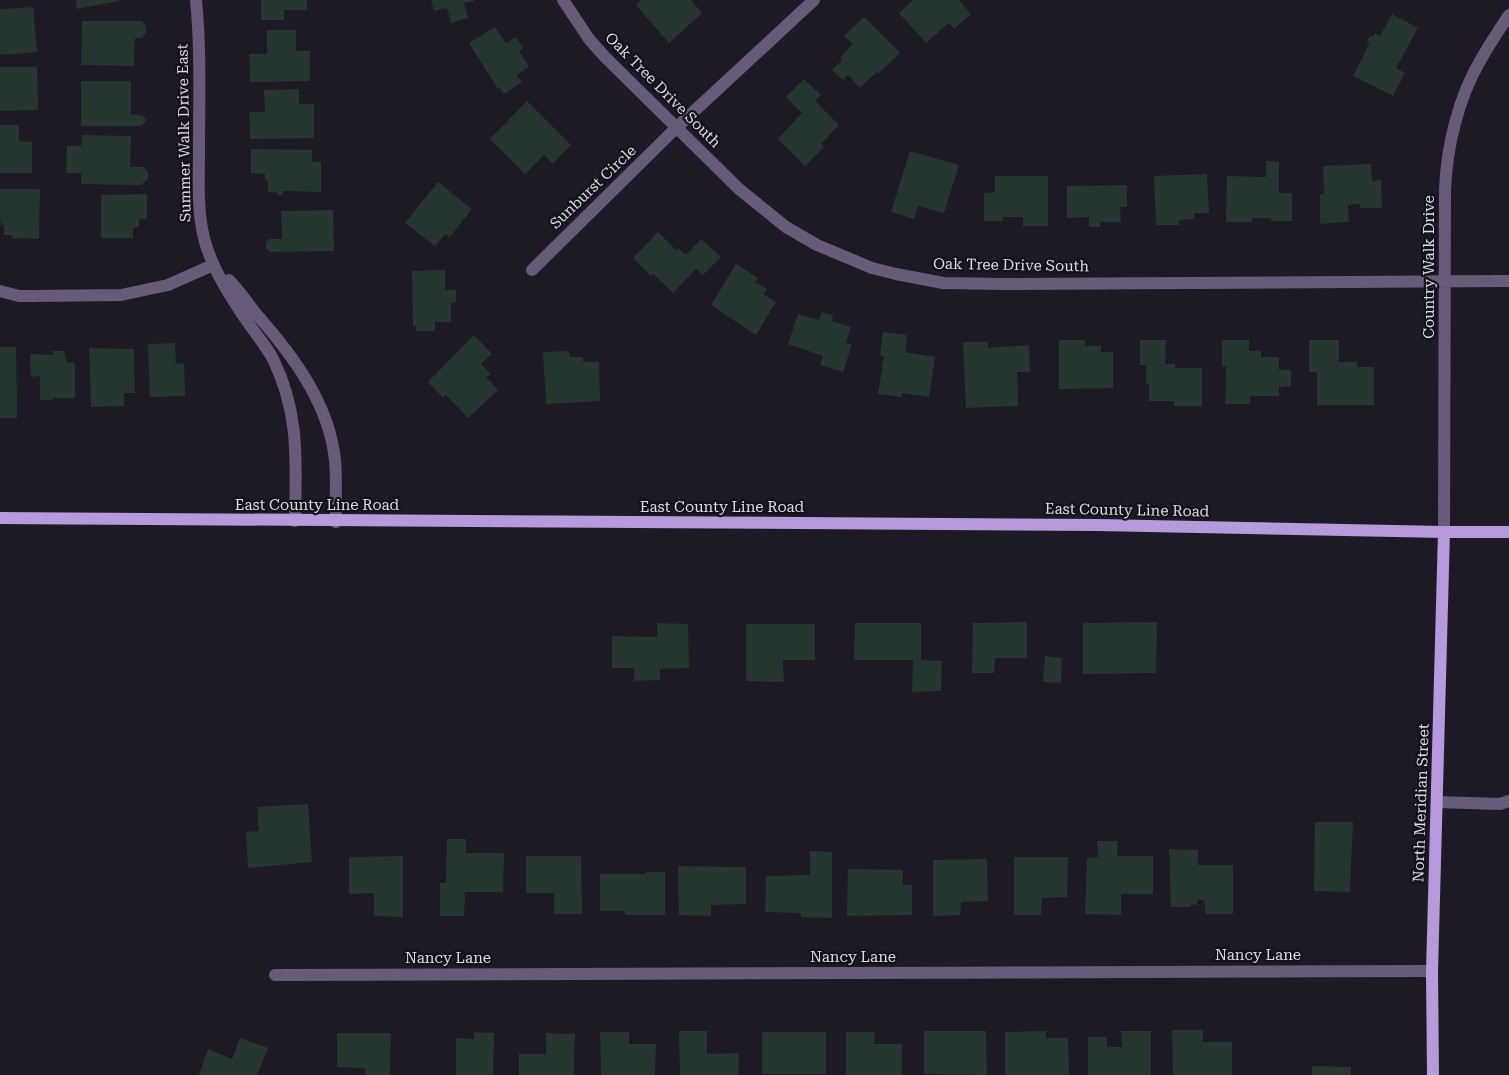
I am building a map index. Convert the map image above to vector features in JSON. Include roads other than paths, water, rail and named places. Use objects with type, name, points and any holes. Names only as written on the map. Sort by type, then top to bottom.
[{"type":"main road","name":"East County Line Road","points":[[0,518],[336,522],[1098,525],[1509,532]]},
{"type":"main road","name":"North Meridian Street","points":[[1433,1075],[1432,971],[1444,532]]},
{"type":"street","name":"Summer Walk Drive East","points":[[196,0],[199,54],[200,212],[204,239],[213,265],[247,321],[272,357],[285,388],[293,418],[296,447],[295,521]]},
{"type":"street","name":"Oak Tree Drive South","points":[[563,0],[589,39],[739,189],[786,227],[817,245],[872,268],[942,283],[1509,281]]},
{"type":"street","name":"Sunburst Circle","points":[[532,270],[676,128],[814,0]]},
{"type":"street","name":"Country Walk Drive","points":[[1444,532],[1446,178],[1454,130],[1464,96],[1479,62],[1509,15]]},
{"type":"street","name":"Summer Walk Drive East","points":[[213,265],[234,284],[305,376],[328,429],[335,460],[336,522]]},
{"type":"street","points":[[0,291],[19,296],[120,295],[168,285],[213,265]]},
{"type":"street","points":[[1437,802],[1500,804],[1509,801]]},
{"type":"street","name":"Nancy Lane","points":[[275,975],[1432,971]]}]
